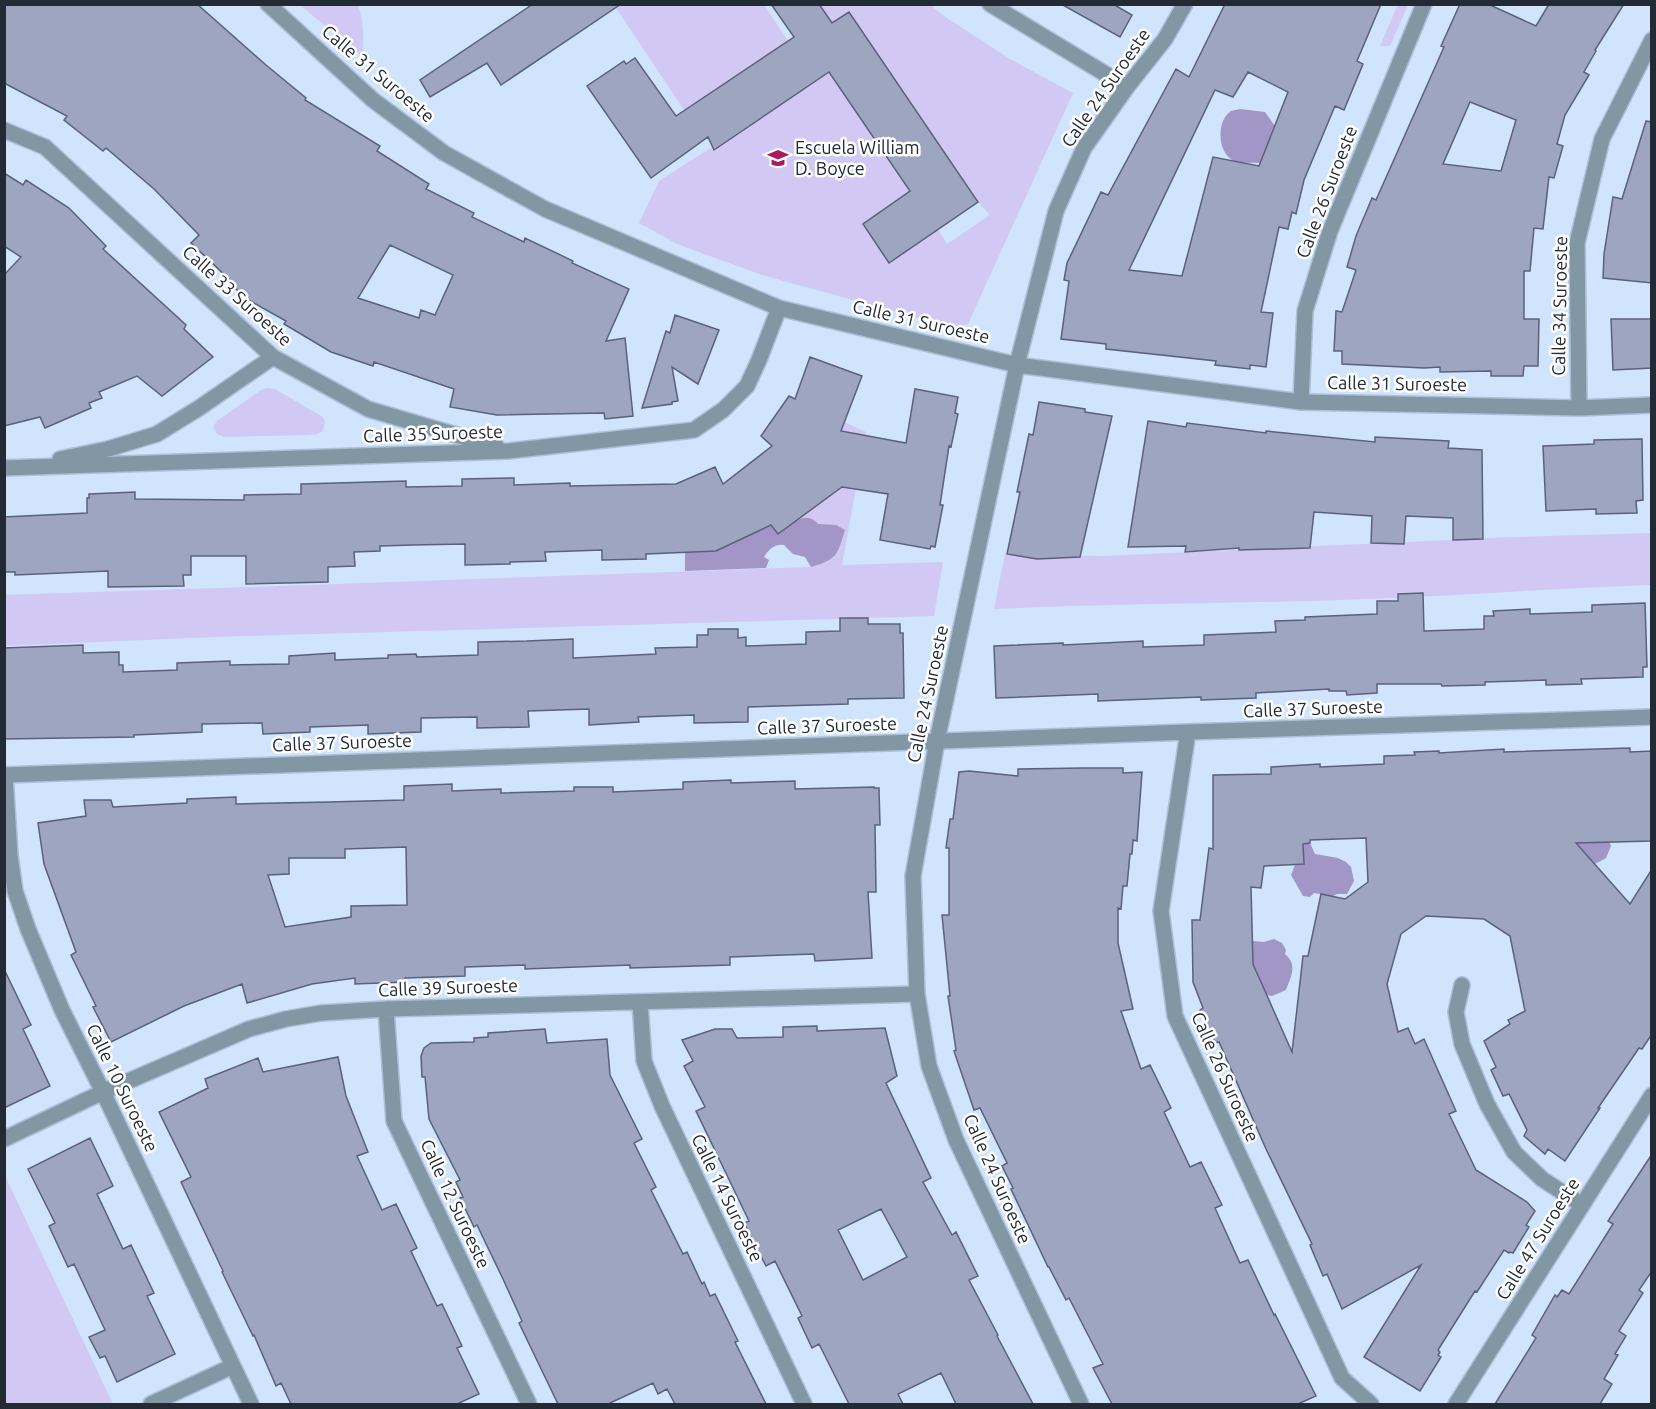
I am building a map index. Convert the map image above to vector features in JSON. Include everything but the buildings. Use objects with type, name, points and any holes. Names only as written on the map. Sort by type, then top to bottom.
[{"type":"street","name":"Calle 31 Suroeste","points":[[268,4],[373,100],[444,153],[545,209],[779,308],[1017,365],[1301,402],[1579,408],[1652,405]]},
{"type":"street","points":[[990,4],[1127,87]]},
{"type":"street","name":"Calle 24 Suroeste","points":[[1081,1404],[956,1140],[929,1066],[917,994],[913,876],[937,741],[1017,365],[1056,212],[1084,148],[1127,87],[1165,39],[1185,4]]},
{"type":"street","name":"Calle 26 Suroeste","points":[[1301,402],[1305,311],[1330,231],[1424,4]]},
{"type":"street","name":"Calle 34 Suroeste","points":[[1579,408],[1577,243],[1602,139],[1652,40]]},
{"type":"street","name":"Calle 33 Suroeste","points":[[4,130],[45,147],[273,357],[368,409],[508,451]]},
{"type":"street","name":"Calle 35 Suroeste","points":[[12,468],[508,451],[694,430],[723,410],[747,386],[779,308]]},
{"type":"street","name":"Calle 35 Suroeste","points":[[12,468],[108,449],[157,434],[200,408],[273,357]]},
{"type":"street","name":"Calle 37 Suroeste","points":[[5,775],[1652,717]]},
{"type":"street","name":"Calle 26 Suroeste","points":[[1188,732],[1161,911],[1175,1016],[1342,1378],[1371,1404]]},
{"type":"street","name":"Calle 10 Suroeste","points":[[5,775],[10,855],[15,891],[28,929],[62,1010],[251,1404]]},
{"type":"street","points":[[1462,986],[1456,1012],[1462,1044],[1487,1104],[1514,1152],[1542,1179],[1582,1205]]},
{"type":"street","name":"Calle 39 Suroeste","points":[[4,1138],[249,1029],[321,1013],[386,1009],[917,994]]},
{"type":"street","name":"Calle 14 Suroeste","points":[[640,1002],[644,1061],[662,1106],[804,1404]]},
{"type":"street","name":"Calle 12 Suroeste","points":[[386,1009],[394,1121],[529,1404]]},
{"type":"street","name":"Calle 47 Suroeste","points":[[1456,1404],[1652,1095]]},
{"type":"street","points":[[151,1404],[232,1366]]},
{"type":"shaded area","points":[[1398,4],[1408,5],[1390,46],[1380,46]]},
{"type":"shaded area","points":[[300,5],[358,5],[363,31],[362,56]]},
{"type":"shaded area","points":[[621,5],[764,5],[788,41],[684,110],[616,8]]},
{"type":"shaded area","points":[[819,5],[930,5],[1010,59],[1073,93],[968,324],[955,328],[762,275],[677,244],[639,223],[659,181],[829,72],[910,191],[863,224],[889,263],[938,229],[947,244],[990,215],[978,202],[849,12],[828,26],[822,17],[826,14]]},
{"type":"shaded area","points":[[1240,109],[1265,112],[1275,126],[1269,140],[1274,142],[1267,164],[1237,162],[1228,157],[1224,151],[1220,137],[1223,122],[1231,111]]},
{"type":"shaded area","points":[[267,388],[275,389],[323,417],[325,422],[323,431],[308,435],[224,437],[217,434],[213,427],[217,421]]},
{"type":"shaded area","points":[[822,412],[866,432],[842,565],[943,562],[934,616],[215,637],[5,646],[4,595],[811,567],[826,524],[818,525],[796,520]]},
{"type":"shaded area","points":[[763,514],[778,534],[803,518],[813,520],[818,524],[836,525],[845,530],[838,551],[827,561],[811,567],[805,557],[793,554],[784,545],[778,545],[764,557],[769,560],[766,568],[685,571],[685,552],[693,552],[712,539],[717,550],[748,536],[749,527]]},
{"type":"shaded area","points":[[1651,533],[1651,585],[1366,599],[994,609],[1005,554],[1105,556]]},
{"type":"shaded area","points":[[1523,833],[1607,837],[1611,846],[1606,858],[1595,864],[1581,860]]},
{"type":"shaded area","points":[[1310,843],[1315,854],[1338,858],[1351,867],[1354,881],[1347,894],[1333,896],[1314,893],[1310,897],[1303,896],[1291,875],[1295,865],[1304,864],[1304,844]]},
{"type":"shaded area","points":[[1274,939],[1282,943],[1286,950],[1285,954],[1291,962],[1292,971],[1286,990],[1272,996],[1267,995],[1246,952],[1253,952],[1253,941],[1264,942]]},
{"type":"shaded area","points":[[5,1176],[113,1404],[5,1404]]},
{"type":"place","name":"Escuela William D. Boyce","points":[[778,158]]}]
